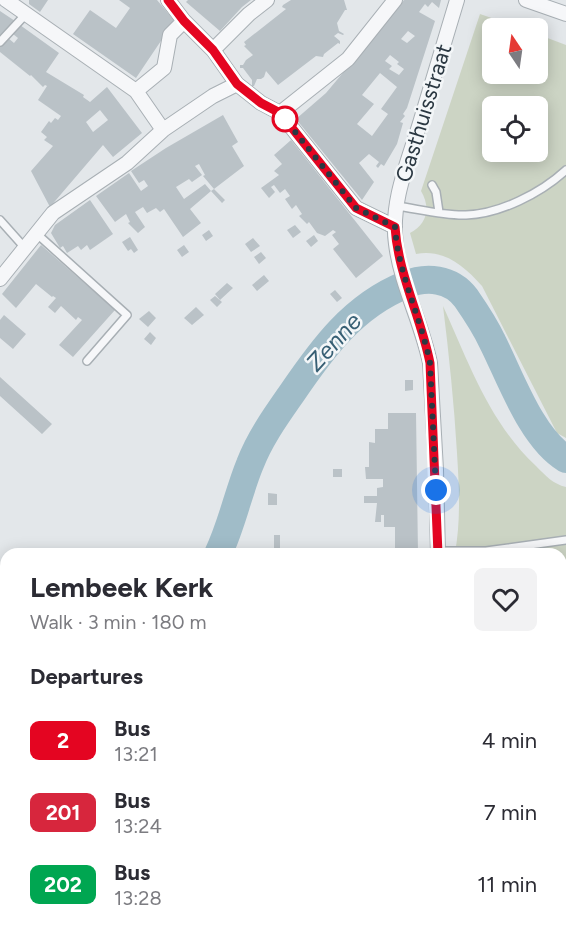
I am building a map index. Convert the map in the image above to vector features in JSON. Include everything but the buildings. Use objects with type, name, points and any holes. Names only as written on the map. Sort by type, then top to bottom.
[{"type":"street","points":[[7,0],[133,89],[161,128]]},
{"type":"street","points":[[168,0],[184,21],[213,50],[237,84],[261,103],[280,113],[356,208],[395,227]]},
{"type":"street","points":[[213,50],[249,14],[267,0]]},
{"type":"street","points":[[280,113],[348,59],[395,0]]},
{"type":"street","name":"Gasthuisstraat","points":[[438,548],[430,363],[400,263],[395,227],[400,187],[457,0]]},
{"type":"street","points":[[526,0],[566,14]]},
{"type":"street","points":[[133,89],[164,68],[170,35],[184,21]]},
{"type":"street","points":[[0,279],[53,213],[127,163],[161,128],[237,84]]},
{"type":"lane","points":[[0,42],[26,14]]},
{"type":"lane","points":[[397,206],[464,216],[482,213],[504,207],[541,188],[566,170]]},
{"type":"lane","points":[[432,185],[436,192],[438,212]]},
{"type":"lane","points":[[0,220],[25,248]]},
{"type":"lane","points":[[37,234],[127,315],[87,362]]},
{"type":"lane","points":[[508,548],[566,540]]},
{"type":"green space","points":[[480,14],[492,18],[482,18],[482,84],[548,84],[548,38],[566,45],[566,438],[557,433],[482,286],[461,266],[445,257],[436,254],[416,254],[410,233],[420,225],[426,215],[421,191]]},
{"type":"green space","points":[[443,306],[471,370],[505,430],[546,476],[566,487],[566,548],[456,548],[459,516],[453,397]]},
{"type":"waterway","name":"Zenne","points":[[220,548],[254,454],[269,427],[303,377],[327,345],[354,317],[386,294],[413,282],[438,281],[460,291],[489,335],[532,422],[542,437],[566,459]]},
{"type":"bus line","name":"2","points":[[168,0],[184,21],[213,50],[237,84],[261,103],[280,113],[356,208],[395,227],[400,263],[430,363],[438,548]]},
{"type":"route","points":[[285,119],[280,113],[356,208],[395,227],[400,263],[430,363],[436,490]]}]
